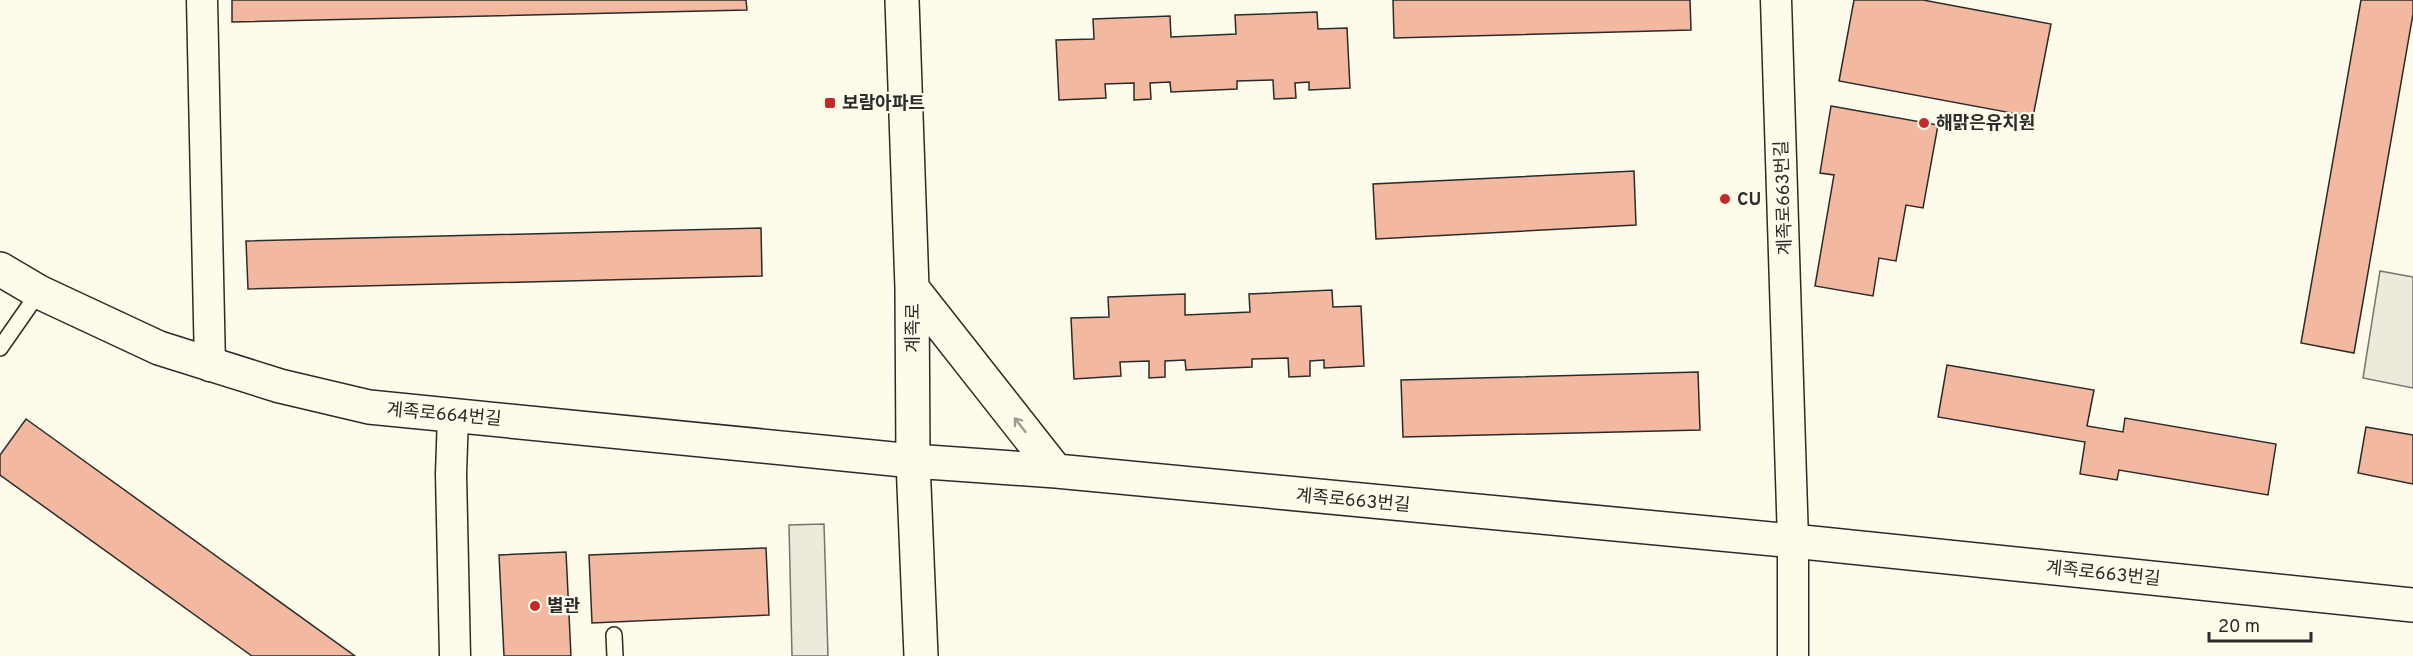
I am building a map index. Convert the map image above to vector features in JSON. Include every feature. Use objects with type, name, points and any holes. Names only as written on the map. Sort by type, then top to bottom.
[{"type":"main road","name":"계족로","points":[[902,0],[912,288],[913,461],[921,656]]},
{"type":"main road","name":"계족로664번길","points":[[0,269],[39,292],[159,348],[210,366],[280,386],[369,407],[913,461]]},
{"type":"main road","points":[[912,288],[1056,471]]},
{"type":"main road","name":"계족로663번길","points":[[913,461],[1056,471],[1793,541],[2413,605]]},
{"type":"street","points":[[202,0],[210,366]]},
{"type":"street","name":"계족로663번길","points":[[1776,0],[1793,541],[1793,656]]},
{"type":"street","points":[[453,415],[451,474],[454,656]]},
{"type":"lane","points":[[0,348],[39,292]]},
{"type":"lane","points":[[614,635],[615,656]]},
{"type":"shaded area","points":[[2380,271],[2413,277],[2413,388],[2363,378]]},
{"type":"shaded area","points":[[824,524],[828,656],[792,656],[789,525]]},
{"type":"building","points":[[232,0],[746,0],[747,10],[232,22]]},
{"type":"building","points":[[1393,0],[1690,0],[1691,30],[1394,38]]},
{"type":"building","points":[[1854,0],[1923,0],[2051,24],[2033,117],[1839,81]]},
{"type":"building","points":[[2361,0],[2413,0],[2413,14],[2354,353],[2301,343]]},
{"type":"building","points":[[1317,12],[1318,29],[1347,28],[1350,88],[1309,90],[1309,82],[1295,83],[1296,98],[1274,99],[1273,80],[1237,81],[1237,89],[1171,92],[1170,82],[1150,83],[1151,99],[1134,100],[1134,83],[1105,84],[1106,98],[1059,100],[1056,40],[1094,39],[1093,19],[1170,16],[1171,37],[1236,34],[1235,15]]},
{"type":"building","points":[[1831,106],[1938,125],[1923,208],[1906,205],[1896,261],[1879,258],[1873,296],[1815,286],[1834,175],[1820,173]]},
{"type":"building","points":[[1634,171],[1636,225],[1376,239],[1373,184]]},
{"type":"building","points":[[761,228],[762,276],[248,289],[246,241]]},
{"type":"building","points":[[1332,290],[1333,307],[1361,306],[1364,366],[1324,368],[1324,360],[1310,361],[1310,376],[1289,377],[1288,358],[1252,359],[1252,367],[1186,370],[1185,360],[1165,361],[1165,377],[1149,378],[1149,361],[1120,362],[1121,376],[1074,379],[1071,318],[1109,317],[1108,297],[1185,294],[1185,315],[1250,312],[1249,294]]},
{"type":"building","points":[[1947,365],[2094,390],[2087,426],[2123,432],[2125,418],[2276,444],[2268,495],[2119,470],[2117,480],[2080,474],[2085,442],[1938,417]]},
{"type":"building","points":[[1698,372],[1700,430],[1403,437],[1401,380]]},
{"type":"building","points":[[26,419],[355,656],[252,656],[0,475],[0,455]]},
{"type":"building","points":[[2366,427],[2413,435],[2413,484],[2358,473]]},
{"type":"building","points":[[766,548],[769,615],[592,623],[589,555]]},
{"type":"building","name":"별관","points":[[566,552],[571,656],[504,656],[499,555]]},
{"type":"place","name":"보람아파트","points":[[830,103]]},
{"type":"place","name":"해맑은유치원","points":[[1924,123]]},
{"type":"place","name":"CU","points":[[1725,199]]},
{"type":"place","name":"별관","points":[[535,606]]}]
